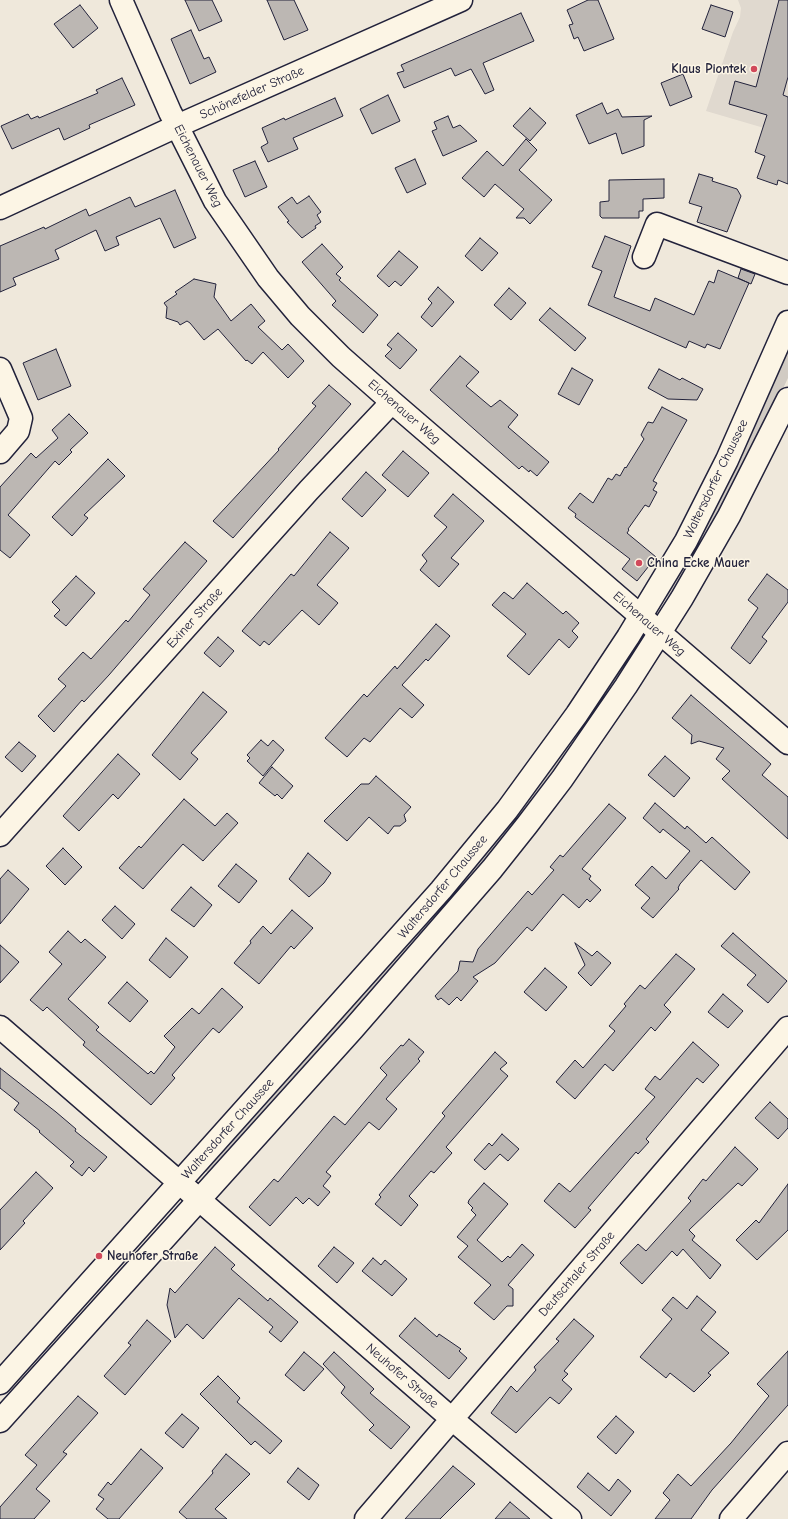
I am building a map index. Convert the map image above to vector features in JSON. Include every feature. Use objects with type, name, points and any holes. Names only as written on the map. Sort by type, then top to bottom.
[{"type":"street","name":"Eichenauer Weg","points":[[121,0],[177,126],[215,201],[268,278],[300,316],[341,357],[392,402],[788,743]]},
{"type":"street","name":"Schönefelder Straße","points":[[0,208],[177,126],[461,0]]},
{"type":"street","points":[[644,257],[657,224],[788,273]]},
{"type":"street","name":"Waltersdorfer Chaussee","points":[[0,1383],[407,930],[507,810],[577,714],[641,617],[704,507],[756,397],[788,322]]},
{"type":"street","points":[[0,369],[21,418],[18,431],[0,452]]},
{"type":"street","name":"Waltersdorfer Chaussee","points":[[0,1421],[353,1029],[492,869],[562,779],[626,686],[660,633],[729,516],[788,399]]},
{"type":"street","name":"Exiner Straße","points":[[0,835],[304,496],[392,402]]},
{"type":"street","name":"Neuhofer Straße","points":[[0,1027],[452,1419],[570,1519]]},
{"type":"street","name":"Deutschtaler Straße","points":[[366,1519],[788,1028]]},
{"type":"street","points":[[731,1519],[788,1453]]},
{"type":"shaded area","name":"Klaus Piontek","points":[[738,0],[788,0],[788,135],[706,111],[733,32],[740,17],[741,8]]},
{"type":"shaded area","points":[[788,344],[788,378],[750,458],[671,600],[665,595]]},
{"type":"shaded area","points":[[632,647],[639,652],[589,726],[491,855],[211,1176],[204,1170]]},
{"type":"building","points":[[185,0],[212,0],[222,21],[199,31]]},
{"type":"building","points":[[267,0],[294,0],[308,30],[284,40]]},
{"type":"building","points":[[588,0],[598,0],[614,39],[584,51],[578,37],[574,39],[569,25],[573,24],[567,10]]},
{"type":"building","points":[[779,0],[788,0],[788,77],[783,95],[788,97],[788,184],[778,180],[777,185],[757,178],[765,156],[755,152],[767,115],[729,104],[735,81],[756,87]]},
{"type":"building","points":[[80,5],[98,28],[73,48],[54,24]]},
{"type":"building","points":[[711,5],[733,12],[725,37],[702,29]]},
{"type":"building","points":[[521,13],[534,41],[483,63],[494,90],[485,94],[471,69],[455,76],[451,68],[404,88],[397,73],[404,71],[401,65]]},
{"type":"building","points":[[191,30],[204,59],[209,57],[216,72],[190,84],[171,39]]},
{"type":"building","points":[[683,74],[692,97],[670,106],[661,83]]},
{"type":"building","points":[[122,78],[135,105],[89,125],[90,128],[64,140],[59,128],[12,149],[1,126],[28,114],[31,119],[38,116],[39,118],[98,93],[96,90]]},
{"type":"building","points":[[388,95],[400,121],[372,134],[360,109]]},
{"type":"building","points":[[335,98],[343,116],[293,138],[298,149],[268,162],[261,147],[268,143],[262,128],[284,118],[285,120]]},
{"type":"building","points":[[602,103],[607,114],[618,109],[622,117],[652,116],[644,120],[644,146],[622,154],[616,133],[589,144],[576,115]]},
{"type":"building","points":[[530,108],[546,123],[530,141],[513,126]]},
{"type":"building","points":[[448,116],[453,128],[460,125],[477,141],[443,156],[432,131],[437,129],[434,122]]},
{"type":"building","points":[[526,139],[537,150],[519,170],[552,200],[530,224],[524,218],[516,218],[524,209],[495,184],[484,197],[462,178],[487,151],[503,166]]},
{"type":"building","points":[[415,159],[426,184],[407,193],[395,168]]},
{"type":"building","points":[[255,161],[267,187],[245,197],[233,170]]},
{"type":"building","points":[[699,174],[713,178],[712,181],[737,189],[741,196],[727,232],[697,222],[702,207],[689,203]]},
{"type":"building","points":[[664,179],[664,198],[643,199],[643,211],[639,211],[639,218],[602,218],[600,216],[600,202],[609,201],[609,180]]},
{"type":"building","points":[[175,190],[196,238],[174,248],[160,218],[116,237],[119,245],[105,251],[96,230],[55,250],[59,259],[13,278],[16,285],[0,292],[0,246],[44,227],[45,229],[86,209],[89,216],[130,197],[135,207]]},
{"type":"building","points":[[309,196],[321,212],[317,215],[321,222],[315,226],[316,228],[302,238],[287,222],[289,221],[278,207],[292,197],[297,204]]},
{"type":"building","points":[[605,236],[631,246],[614,297],[650,311],[655,298],[694,315],[709,281],[714,283],[718,270],[749,283],[720,349],[707,344],[705,348],[689,341],[686,348],[588,305],[602,271],[592,267]]},
{"type":"building","points":[[480,238],[498,253],[482,271],[465,256]]},
{"type":"building","points":[[322,244],[343,267],[336,274],[341,278],[339,280],[378,315],[363,333],[332,305],[336,301],[302,262]]},
{"type":"building","points":[[399,251],[418,267],[401,286],[395,281],[389,287],[377,276]]},
{"type":"building","points":[[741,269],[755,274],[751,284],[738,278]]},
{"type":"building","points":[[194,279],[216,284],[214,297],[231,321],[251,304],[265,321],[258,327],[282,350],[288,344],[304,361],[288,378],[263,352],[252,364],[247,360],[246,361],[218,329],[204,340],[187,321],[180,325],[178,322],[166,318],[167,307],[164,303],[177,294],[175,292]]},
{"type":"building","points":[[438,287],[454,302],[432,327],[421,317],[432,303],[428,299]]},
{"type":"building","points":[[509,288],[526,303],[511,320],[494,305]]},
{"type":"building","points":[[550,308],[586,338],[575,351],[539,320]]},
{"type":"building","points":[[398,333],[417,350],[400,369],[385,356],[392,349],[387,345]]},
{"type":"building","points":[[56,349],[71,386],[38,400],[23,363]]},
{"type":"building","points":[[460,356],[479,372],[466,386],[491,407],[500,400],[518,415],[508,427],[549,462],[537,476],[522,466],[519,469],[430,390]]},
{"type":"building","points":[[572,368],[593,380],[579,405],[558,394]]},
{"type":"building","points":[[659,369],[680,380],[682,378],[703,389],[697,400],[668,399],[648,388]]},
{"type":"building","points":[[329,385],[351,404],[233,538],[213,521],[279,450],[278,449],[316,406],[312,403]]},
{"type":"building","points":[[662,407],[687,420],[653,481],[657,483],[653,490],[657,492],[649,507],[645,505],[628,529],[629,530],[627,533],[656,557],[637,581],[622,569],[630,559],[575,517],[576,514],[568,508],[580,493],[593,503],[608,478],[612,480],[616,474],[620,476],[644,439],[641,435],[648,422],[653,423]]},
{"type":"building","points":[[69,414],[88,433],[70,450],[72,452],[59,465],[55,461],[8,515],[30,535],[10,558],[0,550],[0,487],[31,453],[36,458],[58,438],[52,430]]},
{"type":"building","points":[[403,451],[429,473],[408,497],[382,475]]},
{"type":"building","points":[[108,459],[125,476],[84,515],[88,518],[72,536],[52,517]]},
{"type":"building","points":[[366,472],[386,490],[362,517],[342,499]]},
{"type":"building","points":[[453,494],[484,521],[451,558],[459,564],[439,587],[420,570],[427,561],[422,555],[447,527],[434,516]]},
{"type":"building","points":[[330,532],[349,548],[317,585],[338,603],[319,625],[302,610],[269,645],[264,641],[260,646],[242,631],[291,574],[294,576]]},
{"type":"building","points":[[185,542],[207,561],[109,675],[84,702],[82,700],[54,732],[38,716],[66,686],[58,679],[83,652],[91,659],[126,620],[128,622],[150,595],[143,589]]},
{"type":"building","points":[[767,574],[788,590],[788,602],[762,637],[767,641],[750,664],[731,648],[758,608],[748,600]]},
{"type":"building","points":[[76,576],[95,593],[66,626],[54,616],[60,610],[52,602]]},
{"type":"building","points":[[527,583],[563,614],[566,611],[579,623],[572,631],[578,637],[569,648],[559,639],[529,675],[507,656],[526,634],[492,605],[504,592],[513,599]]},
{"type":"building","points":[[436,624],[450,636],[428,661],[426,659],[402,685],[424,705],[412,718],[400,708],[370,742],[364,738],[347,757],[325,738],[364,694],[367,697],[395,666],[397,669]]},
{"type":"building","points":[[218,637],[234,651],[220,667],[204,653]]},
{"type":"building","points":[[203,692],[227,712],[191,753],[198,759],[180,780],[152,755]]},
{"type":"building","points":[[691,695],[771,764],[762,775],[788,797],[788,839],[722,779],[730,771],[716,759],[724,748],[699,741],[691,744],[692,735],[672,718]]},
{"type":"building","points":[[261,740],[268,746],[273,740],[284,750],[263,776],[247,761],[250,758],[247,755]]},
{"type":"building","points":[[19,742],[36,756],[22,772],[5,757]]},
{"type":"building","points":[[118,754],[140,774],[118,799],[113,794],[79,831],[63,816]]},
{"type":"building","points":[[665,756],[690,778],[674,797],[648,775]]},
{"type":"building","points":[[272,767],[293,786],[282,799],[277,794],[275,796],[259,783]]},
{"type":"building","points":[[376,776],[411,807],[404,815],[406,821],[400,826],[394,826],[388,834],[369,817],[347,841],[324,821],[361,784],[369,784]]},
{"type":"building","points":[[184,799],[215,826],[227,813],[238,823],[203,861],[183,844],[143,889],[119,868],[139,846],[141,848]]},
{"type":"building","points":[[655,803],[685,829],[687,826],[706,843],[712,837],[750,872],[735,890],[701,860],[680,884],[679,889],[653,918],[641,908],[650,898],[635,885],[652,866],[666,879],[690,851],[663,829],[660,833],[643,818]]},
{"type":"building","points":[[609,804],[626,818],[582,869],[591,876],[589,879],[601,890],[590,902],[587,899],[579,908],[563,894],[532,931],[527,927],[495,963],[473,977],[478,981],[461,1001],[457,997],[449,1005],[441,998],[438,1000],[435,996],[458,971],[460,961],[473,962],[478,949],[528,891],[532,895],[554,870],[550,867],[560,855],[563,857]]},
{"type":"building","points":[[63,848],[82,867],[65,885],[46,866]]},
{"type":"building","points":[[308,853],[331,873],[324,883],[309,897],[289,879]]},
{"type":"building","points":[[236,864],[257,881],[239,903],[218,886]]},
{"type":"building","points":[[8,870],[29,889],[0,924],[0,879]]},
{"type":"building","points":[[191,887],[212,905],[194,927],[171,910]]},
{"type":"building","points":[[115,906],[135,924],[122,939],[102,920]]},
{"type":"building","points":[[292,910],[313,928],[294,949],[291,946],[259,984],[234,963],[263,926],[271,934]]},
{"type":"building","points":[[68,931],[81,943],[85,939],[106,957],[68,999],[99,1027],[96,1030],[148,1074],[151,1071],[154,1074],[175,1047],[164,1036],[192,1008],[199,1014],[222,988],[243,1007],[219,1033],[213,1028],[172,1075],[175,1078],[151,1105],[83,1045],[85,1042],[47,1007],[43,1011],[30,1000],[62,964],[49,952]]},
{"type":"building","points":[[733,933],[787,981],[768,1003],[747,985],[756,975],[721,946]]},
{"type":"building","points":[[166,938],[188,957],[170,978],[149,960]]},
{"type":"building","points":[[575,943],[592,956],[597,951],[611,963],[591,986],[578,973],[585,965]]},
{"type":"building","points":[[0,945],[19,962],[0,983]]},
{"type":"building","points":[[676,954],[695,969],[664,1005],[671,1012],[655,1031],[651,1027],[613,1071],[605,1064],[575,1099],[556,1082],[575,1060],[583,1068],[615,1031],[609,1026],[626,1006],[624,1004],[640,985],[645,989]]},
{"type":"building","points":[[545,968],[567,987],[546,1011],[524,992]]},
{"type":"building","points":[[127,982],[148,1001],[130,1022],[108,1003]]},
{"type":"building","points":[[723,994],[743,1011],[728,1028],[708,1012]]},
{"type":"building","points":[[409,1039],[424,1052],[418,1059],[420,1061],[386,1099],[397,1109],[379,1130],[369,1122],[326,1172],[331,1176],[323,1186],[330,1192],[318,1206],[309,1198],[303,1204],[296,1197],[270,1226],[249,1207],[274,1179],[278,1182],[334,1116],[345,1125],[387,1075],[380,1068],[401,1045],[403,1046]]},
{"type":"building","points":[[693,1042],[719,1065],[703,1083],[697,1078],[646,1139],[649,1142],[638,1154],[636,1152],[588,1208],[591,1210],[575,1228],[544,1201],[559,1183],[570,1192],[655,1097],[645,1089],[655,1076],[660,1080]]},
{"type":"building","points":[[495,1052],[507,1063],[500,1069],[508,1076],[446,1147],[452,1153],[434,1173],[431,1171],[409,1196],[418,1205],[401,1226],[375,1204],[381,1197],[379,1195],[445,1116],[442,1113]]},
{"type":"building","points":[[0,1068],[56,1112],[76,1129],[75,1131],[107,1157],[94,1172],[89,1167],[82,1176],[70,1166],[74,1162],[14,1110],[19,1103],[0,1088]]},
{"type":"building","points":[[770,1102],[788,1119],[788,1128],[778,1139],[755,1118]]},
{"type":"building","points":[[502,1134],[519,1149],[508,1161],[500,1154],[485,1170],[474,1160],[489,1143],[492,1146]]},
{"type":"building","points":[[735,1147],[758,1169],[742,1186],[738,1183],[689,1230],[695,1236],[692,1240],[721,1265],[710,1279],[683,1249],[677,1256],[672,1251],[642,1284],[620,1263],[638,1244],[646,1251],[691,1201],[688,1198],[703,1179],[706,1181]]},
{"type":"building","points":[[36,1172],[53,1188],[23,1221],[25,1223],[0,1250],[0,1210]]},
{"type":"building","points":[[484,1183],[508,1204],[477,1240],[502,1262],[508,1256],[510,1258],[522,1244],[534,1255],[508,1285],[513,1289],[513,1306],[507,1306],[494,1320],[474,1303],[491,1285],[458,1257],[468,1246],[457,1237],[476,1215],[471,1210],[473,1208],[468,1203],[469,1200]]},
{"type":"building","points":[[788,1184],[788,1230],[757,1260],[736,1240],[756,1220],[759,1223]]},
{"type":"building","points":[[215,1247],[235,1265],[231,1269],[268,1301],[270,1298],[298,1322],[281,1342],[269,1332],[273,1327],[239,1298],[203,1339],[187,1324],[175,1338],[167,1305],[170,1288],[175,1293]]},
{"type":"building","points":[[334,1247],[354,1263],[337,1283],[318,1266]]},
{"type":"building","points":[[373,1258],[381,1265],[385,1260],[407,1279],[392,1296],[362,1271]]},
{"type":"building","points":[[697,1296],[716,1312],[701,1330],[729,1353],[708,1373],[711,1375],[694,1392],[670,1373],[666,1378],[640,1357],[672,1319],[662,1310],[673,1297],[687,1309]]},
{"type":"building","points":[[415,1318],[437,1337],[439,1334],[461,1349],[459,1351],[467,1358],[449,1379],[399,1336]]},
{"type":"building","points":[[574,1319],[594,1336],[564,1371],[568,1374],[562,1380],[572,1389],[559,1404],[550,1397],[516,1433],[491,1413],[511,1386],[517,1392],[536,1370],[534,1367],[559,1341],[556,1339]]},
{"type":"building","points":[[147,1320],[171,1341],[125,1395],[104,1376],[131,1345],[128,1343]]},
{"type":"building","points":[[788,1351],[788,1405],[712,1490],[691,1519],[655,1519],[670,1500],[663,1493],[678,1474],[691,1486],[731,1443],[769,1396],[757,1384]]},
{"type":"building","points":[[304,1352],[324,1369],[304,1391],[285,1375]]},
{"type":"building","points":[[334,1352],[374,1389],[370,1393],[410,1427],[391,1449],[369,1430],[374,1425],[341,1393],[345,1387],[323,1364]]},
{"type":"building","points":[[218,1376],[240,1398],[237,1402],[282,1441],[270,1454],[255,1441],[251,1445],[200,1394]]},
{"type":"building","points":[[78,1396],[98,1413],[63,1452],[67,1454],[36,1489],[50,1501],[34,1519],[0,1519],[0,1507],[37,1465],[25,1455]]},
{"type":"building","points":[[182,1414],[199,1428],[183,1448],[165,1433]]},
{"type":"building","points":[[616,1416],[634,1432],[616,1454],[597,1437]]},
{"type":"building","points":[[141,1449],[163,1468],[119,1519],[108,1519],[96,1509],[104,1499],[98,1495],[108,1482],[111,1485]]},
{"type":"building","points":[[226,1454],[250,1474],[215,1509],[227,1519],[187,1519],[179,1512],[213,1473],[212,1471]]},
{"type":"building","points":[[453,1466],[475,1484],[440,1519],[405,1519]]},
{"type":"building","points":[[298,1468],[319,1485],[309,1500],[287,1482]]},
{"type":"building","points":[[588,1473],[609,1491],[618,1479],[631,1491],[611,1516],[577,1487]]},
{"type":"building","points":[[510,1502],[530,1519],[495,1519]]},
{"type":"place","name":"Klaus Piontek","points":[[754,69]]},
{"type":"place","name":"China Ecke Mauer","points":[[639,563]]},
{"type":"place","name":"Neuhofer Straße","points":[[99,1256]]}]
